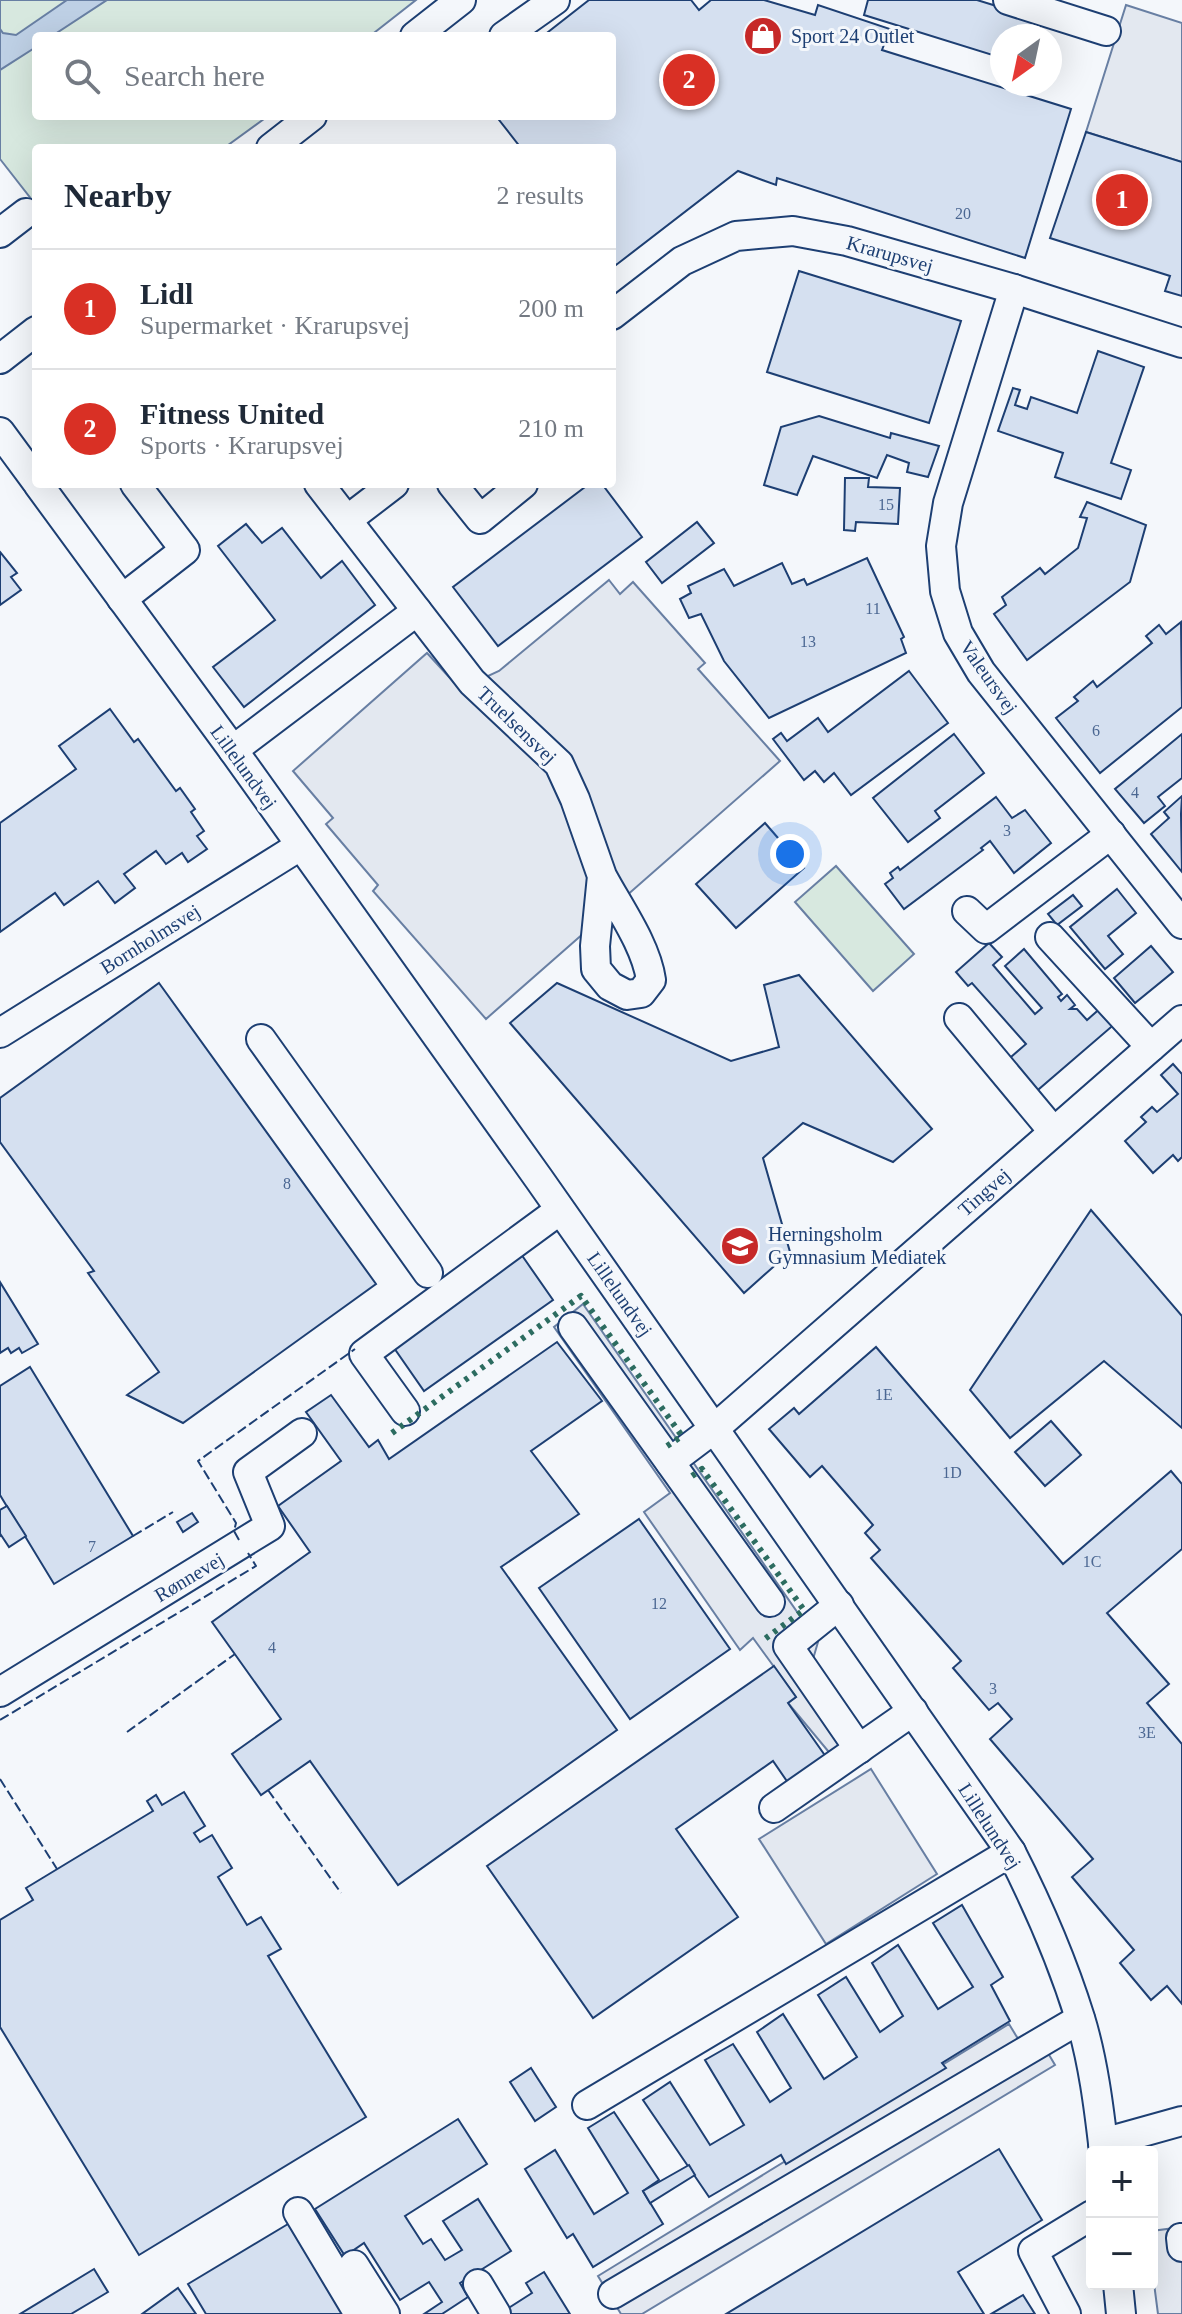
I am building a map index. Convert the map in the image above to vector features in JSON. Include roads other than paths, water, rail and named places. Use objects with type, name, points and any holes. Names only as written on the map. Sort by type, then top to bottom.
[{"type":"street","points":[[420,32],[461,0]]},
{"type":"street","points":[[510,32],[555,0]]},
{"type":"street","points":[[1008,0],[1106,31]]},
{"type":"street","points":[[276,144],[307,120]]},
{"type":"street","points":[[0,233],[26,213]]},
{"type":"street","name":"Krarupsvej","points":[[616,312],[682,261],[736,236],[793,231],[847,241],[1014,289],[1182,343]]},
{"type":"street","name":"Valeursvej","points":[[1014,289],[948,503],[941,546],[945,591],[958,633],[981,672],[1182,924]]},
{"type":"street","points":[[0,359],[32,334]]},
{"type":"street","name":"Lillelundvej","points":[[0,432],[32,475]]},
{"type":"street","name":"Lillelundvej","points":[[41,488],[233,750],[715,1428],[1011,1852],[1038,1905],[1080,2019],[1103,2146]]},
{"type":"street","points":[[122,599],[185,550],[138,488]]},
{"type":"street","name":"Truelsensvej","points":[[322,488],[472,682],[559,764],[602,876],[649,963],[651,980],[641,993],[627,995],[610,986],[596,969],[595,946],[602,876]]},
{"type":"street","points":[[347,520],[389,488]]},
{"type":"street","points":[[455,488],[480,519],[518,488]]},
{"type":"street","points":[[233,750],[417,611]]},
{"type":"street","points":[[967,911],[986,929],[1111,834]]},
{"type":"street","name":"Bornholmsvej","points":[[0,1033],[300,846]]},
{"type":"street","points":[[1050,937],[1151,1047]]},
{"type":"street","points":[[959,1018],[1053,1131]]},
{"type":"street","name":"Tingvej","points":[[670,1462],[715,1428],[1182,1020]]},
{"type":"street","points":[[261,1039],[428,1273]]},
{"type":"street","points":[[405,1411],[364,1354],[560,1210]]},
{"type":"street","points":[[573,1327],[770,1602]]},
{"type":"street","name":"Rønnevej","points":[[0,1692],[270,1526],[248,1472],[302,1433]]},
{"type":"street","points":[[839,1605],[788,1646],[859,1749]]},
{"type":"street","points":[[774,1808],[913,1711]]},
{"type":"street","points":[[587,2105],[1011,1852]]},
{"type":"street","points":[[613,2294],[1080,2019]]},
{"type":"street","points":[[1106,2146],[1182,2121]]},
{"type":"street","points":[[298,2212],[359,2314]]},
{"type":"street","points":[[1066,2314],[1033,2251],[1087,2218]]},
{"type":"street","points":[[354,2265],[385,2314]]},
{"type":"street","points":[[478,2284],[496,2314]]},
{"type":"street","points":[[1119,2290],[1121,2314]]},
{"type":"water","points":[[67,0],[107,0],[58,32],[32,32],[32,50],[0,70],[0,29],[3,33],[16,35]]},
{"type":"place","name":"Sport 24 Outlet","points":[[763,36]]},
{"type":"place","name":"Fitness United","points":[[689,80]]},
{"type":"place","name":"Lidl","points":[[1122,200]]},
{"type":"place","name":"Herningsholm Gymnasium Mediatek","points":[[740,1246]]}]
